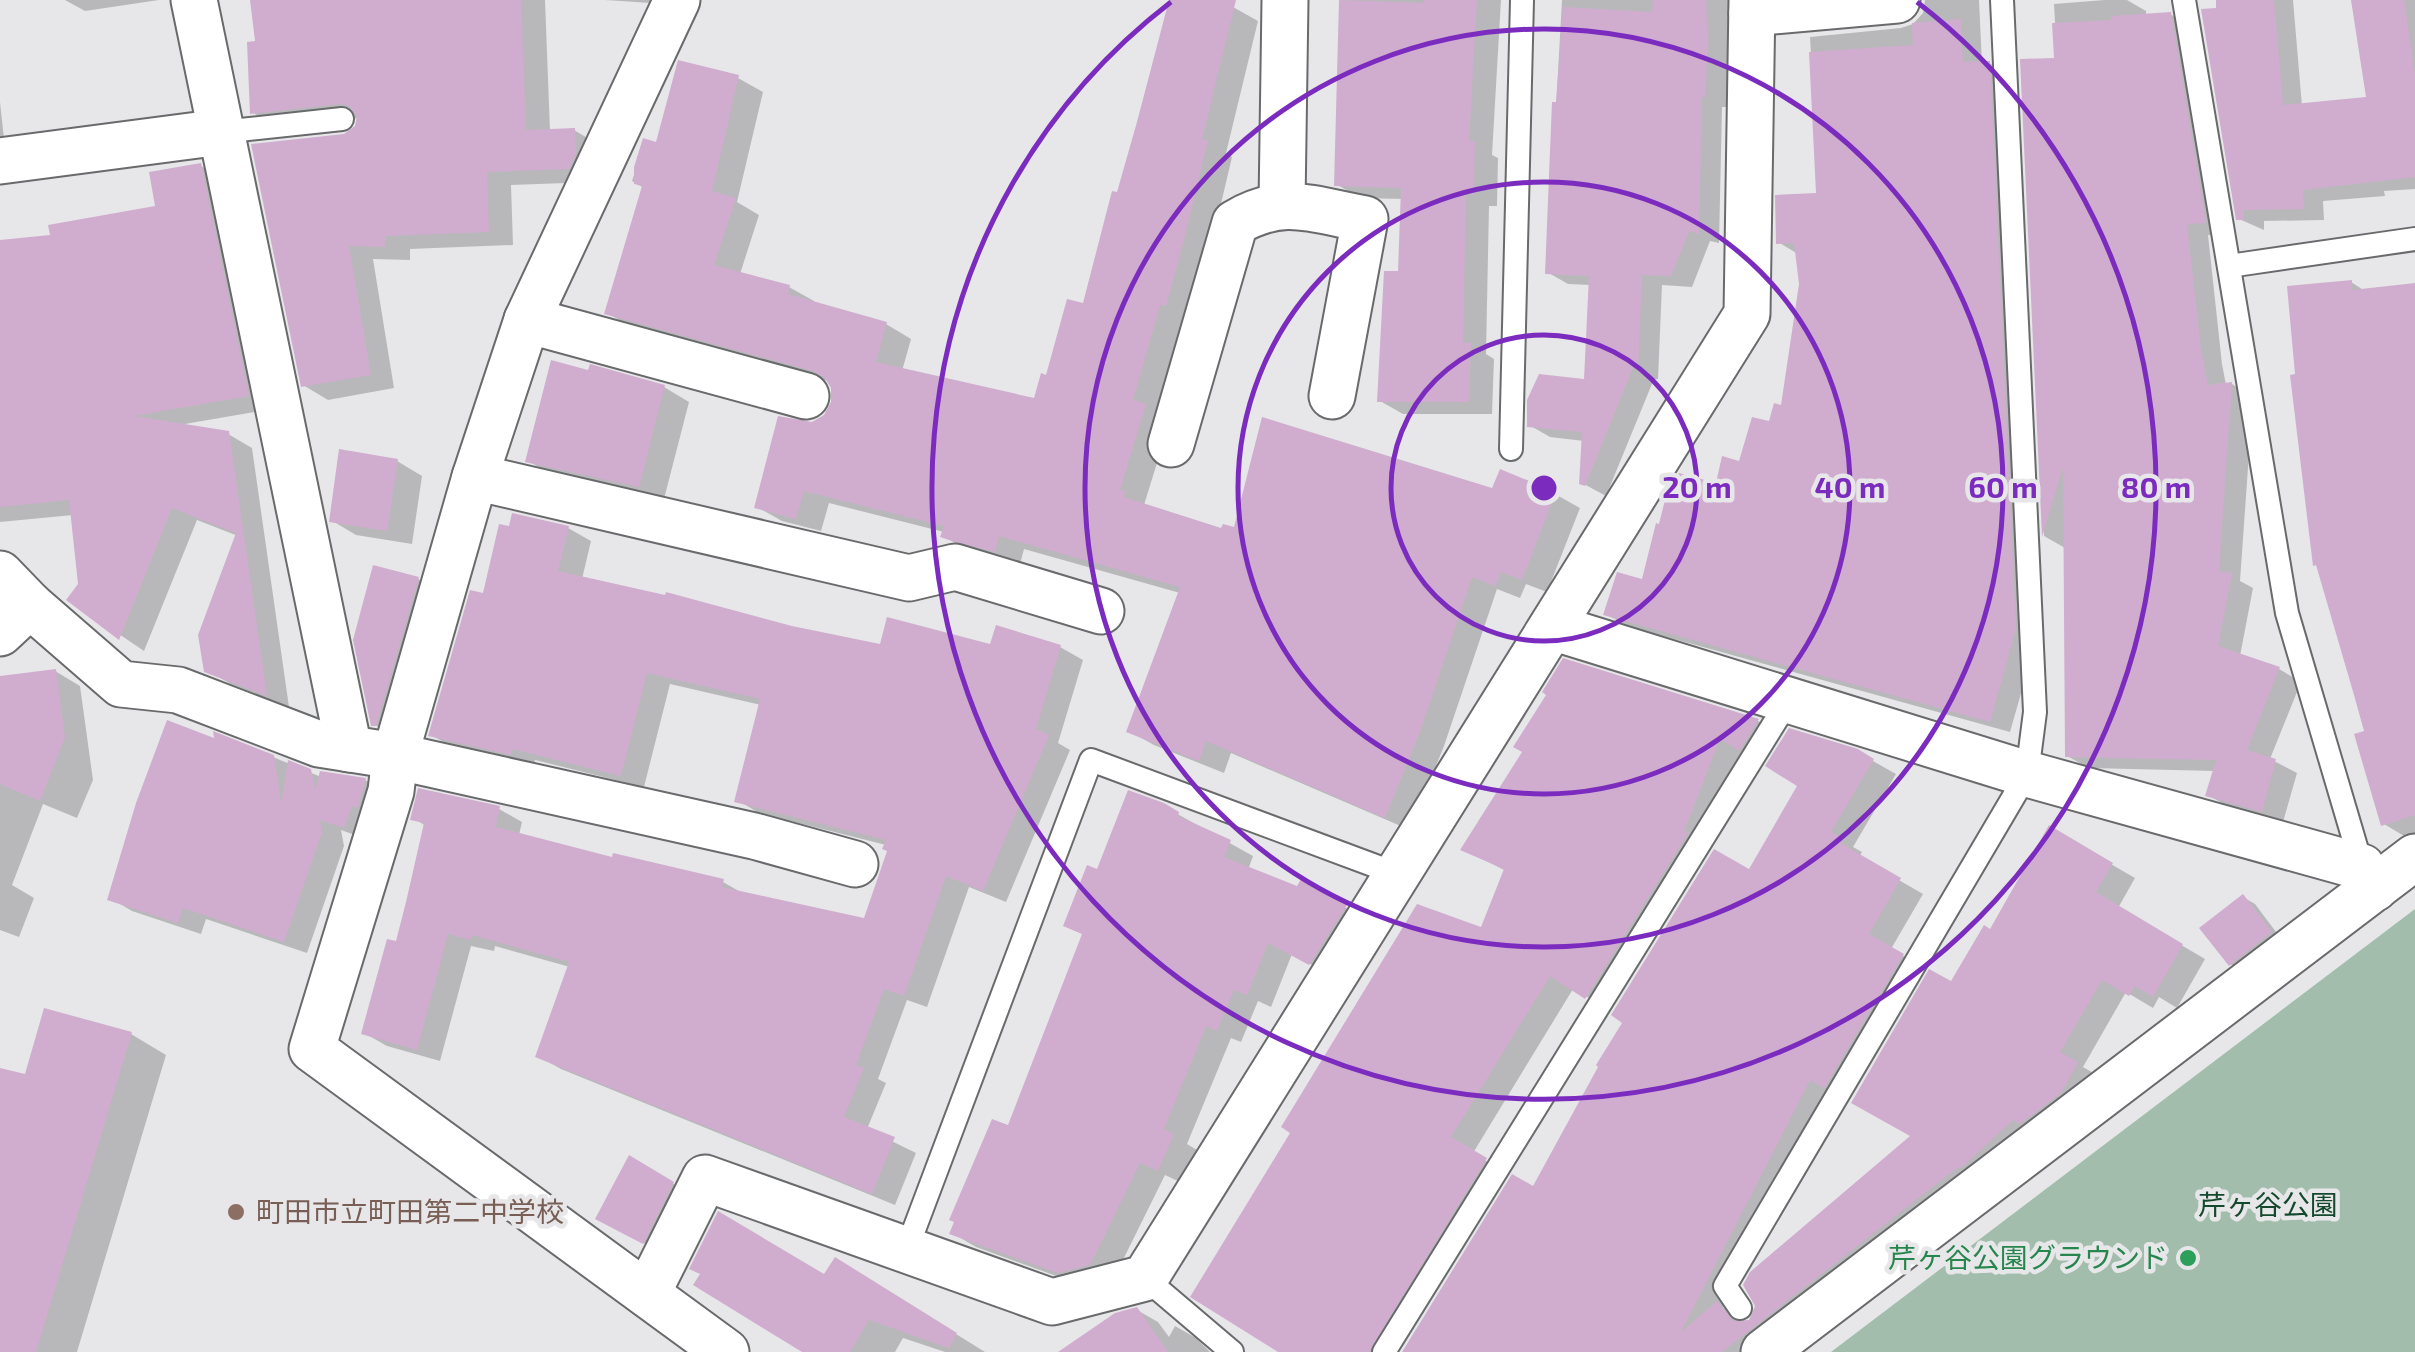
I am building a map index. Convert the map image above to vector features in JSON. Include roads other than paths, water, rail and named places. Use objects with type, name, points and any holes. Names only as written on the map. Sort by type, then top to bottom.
[{"type":"street","points":[[194,0],[349,749]]},
{"type":"street","points":[[677,0],[527,320],[475,477],[395,756],[391,791],[312,1049],[726,1352]]},
{"type":"street","points":[[1282,204],[1286,0]]},
{"type":"street","points":[[646,1294],[705,1178],[1052,1302],[1145,1278],[1747,314],[1752,6],[1897,0]]},
{"type":"street","points":[[0,161],[221,132]]},
{"type":"street","points":[[1171,444],[1235,223],[1256,210],[1282,204],[1365,219],[1332,396]]},
{"type":"street","points":[[527,320],[806,396]]},
{"type":"street","points":[[475,477],[909,578],[955,567],[1101,611]]},
{"type":"street","points":[[10,604],[121,684],[178,690],[319,744],[395,756],[754,836],[855,864]]},
{"type":"street","points":[[1552,626],[1788,702],[2368,877]]},
{"type":"street","points":[[1764,1352],[2368,877],[2415,858]]},
{"type":"lane","points":[[1511,448],[1522,0]]},
{"type":"lane","points":[[1740,1308],[1725,1286],[2027,774],[2035,712],[2002,0]]},
{"type":"lane","points":[[2184,0],[2286,612],[2368,877]]},
{"type":"lane","points":[[221,132],[342,118]]},
{"type":"lane","points":[[2229,266],[2415,240]]},
{"type":"lane","points":[[1384,1352],[1788,702]]},
{"type":"lane","points":[[906,1251],[1091,760],[1397,874]]},
{"type":"lane","points":[[1145,1278],[1232,1352]]},
{"type":"place","name":"町田市立町田第二中学校","points":[[236,1212]]},
{"type":"place","name":"芹ヶ谷公園グラウンド","points":[[2188,1258]]},
{"type":"park label","name":"芹ヶ谷公園","points":[[2268,1205]]}]
